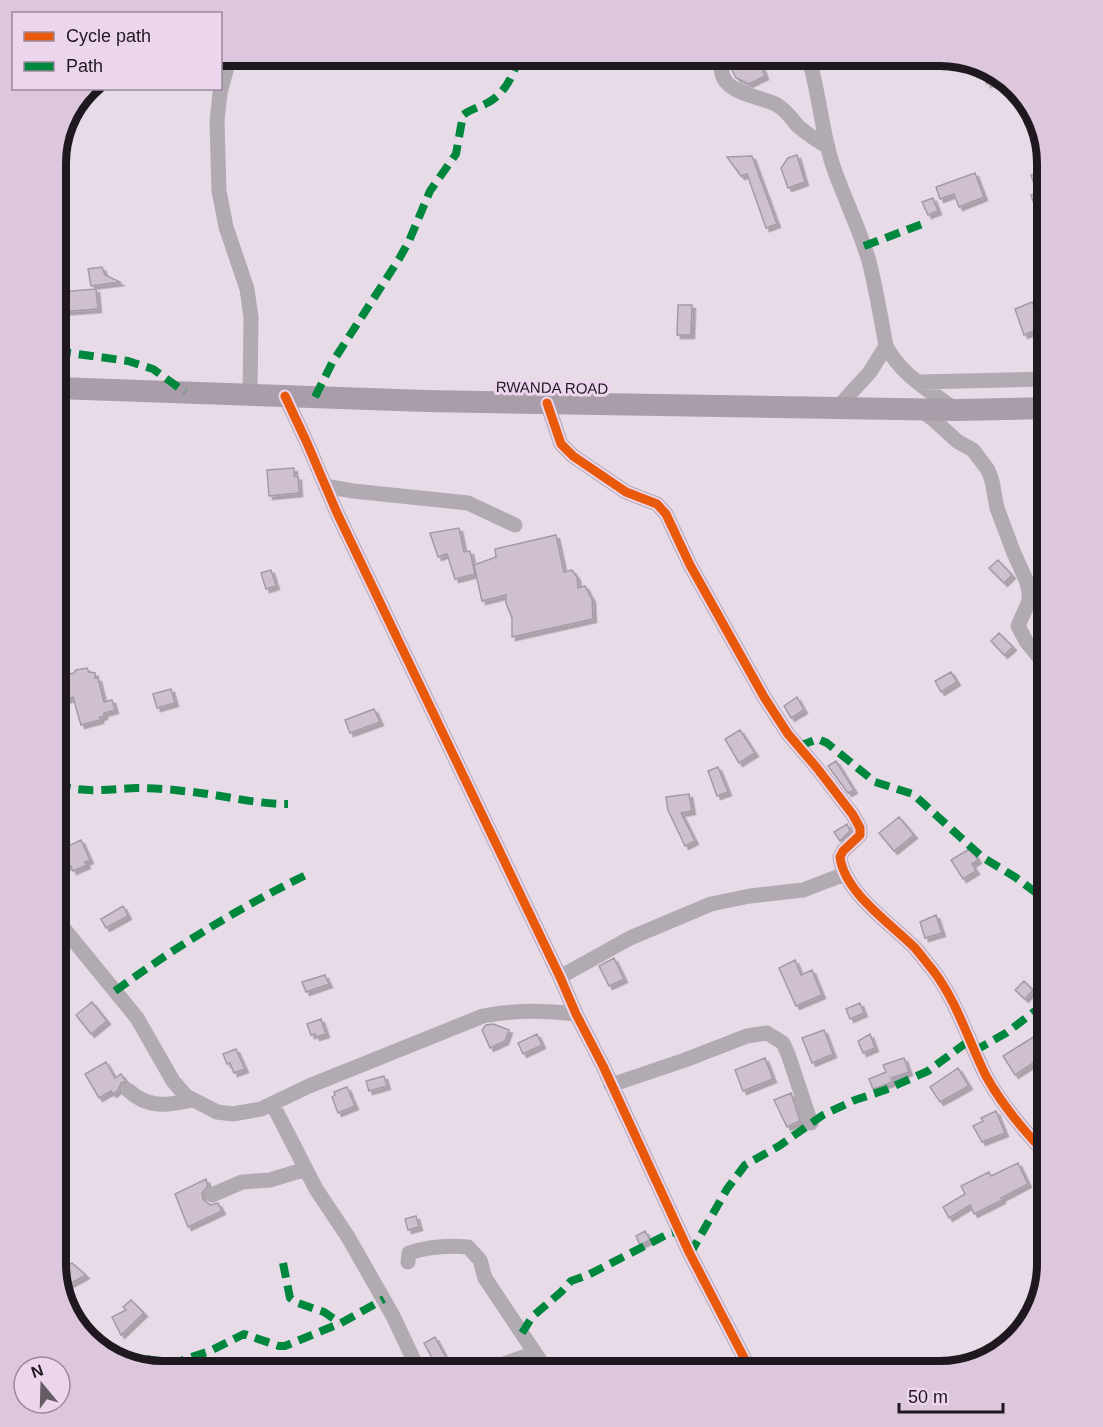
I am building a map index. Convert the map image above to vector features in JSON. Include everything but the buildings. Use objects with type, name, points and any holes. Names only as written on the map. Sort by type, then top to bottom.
[{"type":"highway","name":"RWANDA ROAD","points":[[66,388],[547,403],[956,410],[1037,408]]},
{"type":"street","points":[[222,86],[227,66]]},
{"type":"street","points":[[721,66],[727,82],[735,90],[779,106],[808,134],[828,147]]},
{"type":"street","points":[[811,66],[828,147],[868,260],[877,294],[886,346],[898,366],[956,410]]},
{"type":"street","points":[[221,90],[218,120],[219,191],[226,227],[247,288],[251,317],[250,394]]},
{"type":"street","points":[[837,408],[870,372],[886,346]]},
{"type":"street","points":[[918,382],[1037,379]]},
{"type":"street","points":[[285,396],[325,486],[690,1254],[746,1361]]},
{"type":"street","points":[[547,403],[561,444],[573,456],[626,492],[657,504],[666,514],[690,565],[777,719],[829,783],[857,822],[860,835],[843,851],[840,857],[845,874],[857,891],[916,950],[942,982],[954,1002],[987,1077],[1017,1122],[1037,1144]]},
{"type":"street","points":[[919,409],[957,441],[973,450],[988,470],[997,508],[1029,591],[1029,601],[1018,623],[1020,632],[1037,654]]},
{"type":"street","points":[[325,486],[468,503],[515,525]]},
{"type":"street","points":[[560,977],[630,938],[711,904],[750,896],[802,890],[845,874]]},
{"type":"street","points":[[66,931],[136,1018],[173,1081],[191,1100],[217,1112],[246,1113],[273,1105],[309,1086],[483,1016],[536,1011],[576,1014]]},
{"type":"street","points":[[611,1085],[747,1036],[767,1033],[783,1043],[811,1123]]},
{"type":"street","points":[[128,1090],[141,1100],[153,1104],[171,1104],[191,1100]]},
{"type":"street","points":[[273,1105],[316,1189],[348,1237],[393,1316],[414,1361]]},
{"type":"street","points":[[212,1195],[243,1182],[270,1180],[306,1169]]},
{"type":"street","points":[[408,1262],[409,1253],[425,1248],[448,1245],[468,1247],[480,1260],[486,1278],[539,1361]]},
{"type":"street","points":[[512,1361],[526,1356],[534,1361]]},
{"type":"marked path","points":[[315,397],[332,363],[399,259],[430,191],[456,154],[463,115],[495,98],[505,88],[516,66]]},
{"type":"marked path","points":[[864,246],[925,223]]},
{"type":"marked path","points":[[66,352],[128,361],[153,369],[185,392]]},
{"type":"marked path","points":[[799,746],[818,739],[827,743],[875,782],[913,794],[982,857],[1037,894]]},
{"type":"marked path","points":[[66,787],[86,790],[166,789],[288,804]]},
{"type":"marked path","points":[[115,991],[209,928],[308,874]]},
{"type":"marked path","points":[[974,1051],[1006,1033],[1037,1010]]},
{"type":"marked path","points":[[690,1254],[727,1189],[745,1165],[779,1146],[823,1115],[928,1071],[970,1040]]},
{"type":"marked path","points":[[1036,1143],[1037,1138]]},
{"type":"marked path","points":[[522,1333],[532,1317],[571,1281],[588,1275],[668,1234],[680,1231]]},
{"type":"marked path","points":[[283,1263],[290,1298],[324,1312],[340,1323]]},
{"type":"marked path","points":[[180,1361],[210,1351],[244,1334],[285,1346],[341,1323],[384,1299]]},
{"type":"marked path","points":[[138,1358],[156,1360]]},
{"type":"cycle path","points":[[285,396],[337,513],[603,1066],[690,1254],[746,1361]]},
{"type":"cycle path","points":[[547,403],[561,444],[573,456],[626,492],[657,504],[666,514],[690,565],[764,697],[788,734],[817,768],[853,815],[860,828],[860,835],[843,851],[840,857],[843,870],[850,883],[870,907],[915,948],[941,981],[992,1087],[1037,1144]]}]
